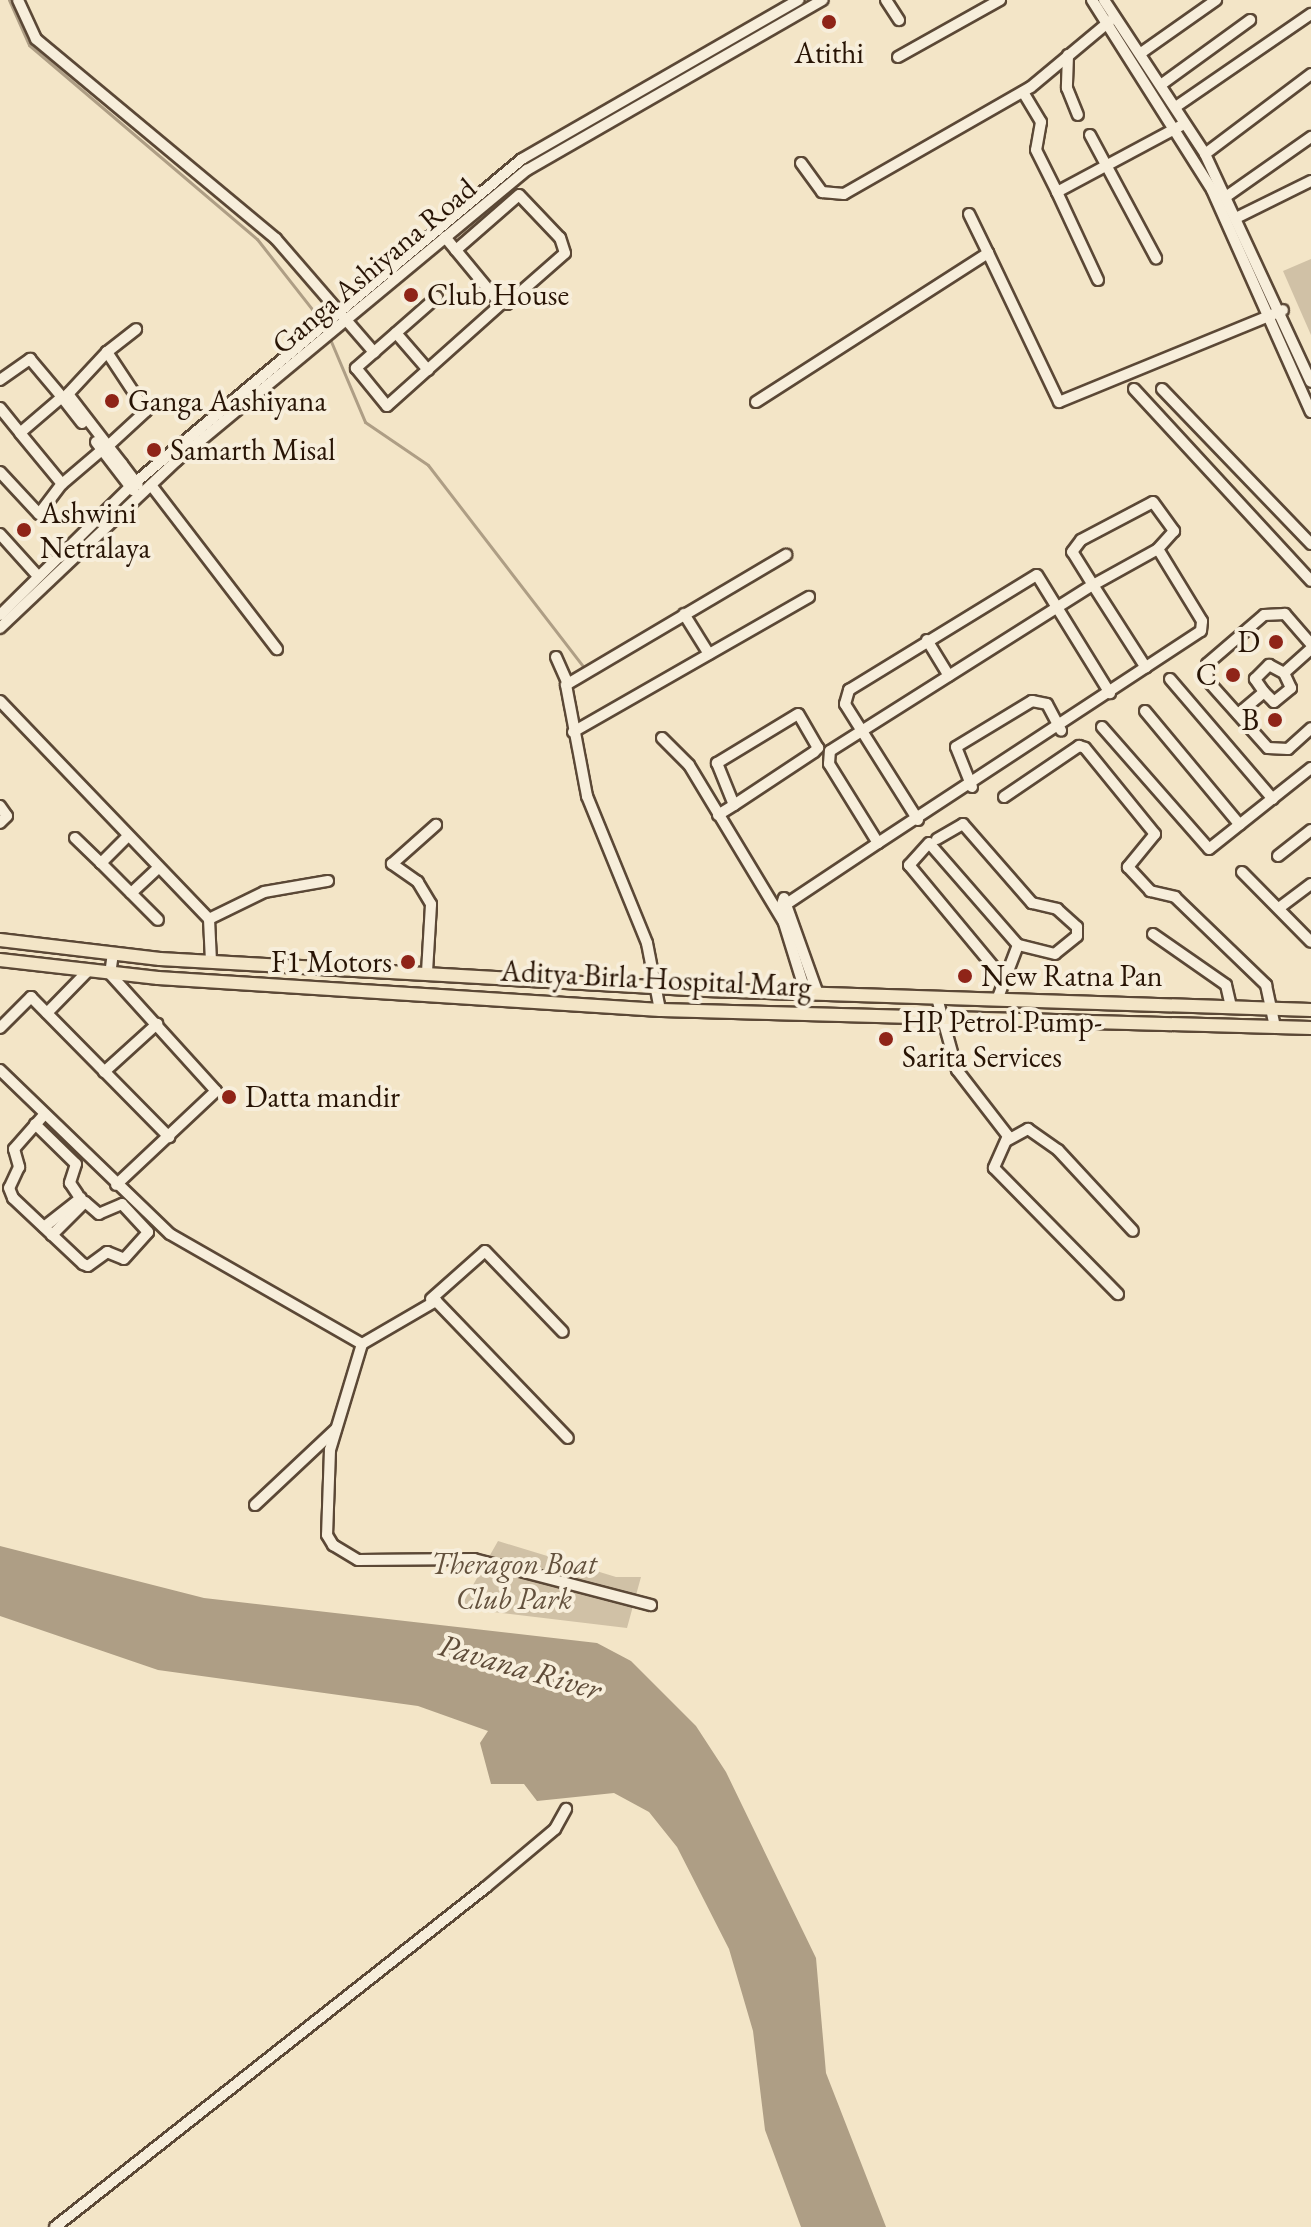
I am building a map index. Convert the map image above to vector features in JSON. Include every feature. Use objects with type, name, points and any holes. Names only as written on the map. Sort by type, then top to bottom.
[{"type":"main road","name":"Aditya Birla Hospital Marg","points":[[0,940],[211,962],[398,969],[654,987],[1311,1010]]},
{"type":"main road","name":"Aditya Birla Hospital Marg","points":[[0,960],[110,974],[397,990],[660,1010],[1311,1028]]},
{"type":"main road","points":[[397,990],[398,969]]},
{"type":"main road","points":[[542,1000],[543,980]]},
{"type":"street","points":[[18,0],[36,39],[276,239],[374,352]]},
{"type":"street","points":[[766,0],[781,26]]},
{"type":"street","points":[[0,615],[38,576],[140,489],[337,310],[522,159],[773,12],[799,0]]},
{"type":"street","name":"Ganga Ashiyana Road","points":[[0,628],[140,489],[527,170],[823,0]]},
{"type":"street","points":[[886,0],[899,20]]},
{"type":"street","points":[[898,57],[1000,0]]},
{"type":"street","points":[[1092,0],[1141,53],[1177,106],[1183,125],[1311,382]]},
{"type":"street","points":[[1104,0],[1111,20],[1205,154],[1238,217],[1278,313],[1311,412]]},
{"type":"street","points":[[1141,53],[1216,0]]},
{"type":"street","points":[[1177,106],[1311,14]]},
{"type":"street","points":[[801,163],[822,192],[844,194],[1023,92],[1111,20]]},
{"type":"street","points":[[1162,84],[1250,20]]},
{"type":"street","points":[[1068,55],[1067,88],[1078,115]]},
{"type":"street","points":[[1205,154],[1311,74]]},
{"type":"street","points":[[1023,92],[1041,122],[1036,150],[1098,280]]},
{"type":"street","points":[[1057,192],[1183,125]]},
{"type":"street","points":[[1090,135],[1156,258]]},
{"type":"street","points":[[1227,196],[1311,137]]},
{"type":"street","points":[[1238,217],[1311,181]]},
{"type":"street","points":[[437,297],[356,368],[387,406],[502,303],[511,303],[565,253],[560,238],[519,195],[456,250]]},
{"type":"street","points":[[969,214],[1059,402],[1278,313]]},
{"type":"street","points":[[445,237],[502,303]]},
{"type":"street","points":[[756,402],[988,253]]},
{"type":"street","points":[[105,448],[68,388],[136,329]]},
{"type":"street","points":[[396,333],[428,370]]},
{"type":"street","points":[[62,484],[146,411],[107,352]]},
{"type":"street","points":[[0,380],[30,359],[277,649]]},
{"type":"street","points":[[1134,389],[1311,581]]},
{"type":"street","points":[[1162,389],[1311,544]]},
{"type":"street","points":[[20,433],[62,397]]},
{"type":"street","points":[[0,408],[62,484],[63,492],[39,514],[0,472]]},
{"type":"street","points":[[878,843],[826,757],[1057,605],[1093,585],[1158,549],[1174,531],[1153,502],[1073,545],[1093,585],[1146,668]]},
{"type":"street","points":[[0,534],[38,576]]},
{"type":"street","points":[[791,924],[780,910],[784,898],[788,903],[878,843],[1061,730],[1203,626],[1158,549]]},
{"type":"street","points":[[567,682],[786,555]]},
{"type":"street","points":[[918,820],[863,732],[846,694],[927,640],[1031,575],[1057,605],[1110,693]]},
{"type":"street","points":[[573,732],[809,597]]},
{"type":"street","points":[[684,614],[709,654]]},
{"type":"street","points":[[1284,673],[1311,647],[1285,614],[1264,615],[1207,664],[1208,681],[1268,748],[1288,749],[1311,728]]},
{"type":"street","points":[[927,640],[949,676]]},
{"type":"street","points":[[556,657],[567,682],[573,732],[587,796],[647,943],[660,1010]]},
{"type":"street","points":[[1272,662],[1284,673],[1291,688],[1274,702],[1264,692],[1256,676],[1272,662]]},
{"type":"street","points":[[1170,679],[1273,799]]},
{"type":"street","points":[[1238,714],[1264,692]]},
{"type":"street","points":[[0,701],[157,869],[209,919],[211,962]]},
{"type":"street","points":[[972,787],[956,747],[1032,701],[1047,704],[1061,730]]},
{"type":"street","points":[[1145,711],[1240,825]]},
{"type":"street","points":[[718,815],[734,805],[818,748],[798,714],[717,763],[734,805]]},
{"type":"street","points":[[1102,727],[1206,848],[1311,768]]},
{"type":"street","points":[[662,738],[683,756],[718,815],[791,924],[812,994]]},
{"type":"street","points":[[1004,797],[1085,748],[1155,834],[1128,867],[1150,891],[1187,908],[1266,985],[1275,1009],[1275,1027]]},
{"type":"street","points":[[0,806],[7,816],[0,823]]},
{"type":"street","points":[[937,839],[963,824],[1032,903],[1057,909],[1079,931],[1055,954],[1018,945],[933,842],[910,857],[909,865],[1001,976]]},
{"type":"street","points":[[427,972],[431,904],[418,882],[392,864],[436,825]]},
{"type":"street","points":[[1278,856],[1311,830]]},
{"type":"street","points":[[101,863],[127,837]]},
{"type":"street","points":[[75,838],[158,920]]},
{"type":"street","points":[[131,893],[157,869]]},
{"type":"street","points":[[1242,872],[1311,942]]},
{"type":"street","points":[[209,919],[264,892],[328,881]]},
{"type":"street","points":[[1279,908],[1311,884]]},
{"type":"street","points":[[1153,934],[1226,985],[1231,1007]]},
{"type":"street","points":[[997,1000],[1001,976],[1018,945]]},
{"type":"street","points":[[113,953],[110,974],[216,1091],[116,1185]]},
{"type":"street","points":[[47,1013],[88,971]]},
{"type":"street","points":[[0,1028],[31,997],[169,1137]]},
{"type":"street","points":[[937,998],[957,1070],[1008,1140]]},
{"type":"street","points":[[104,1072],[157,1024]]},
{"type":"street","points":[[0,1070],[76,1164],[70,1183],[82,1198],[99,1214],[122,1204],[148,1235],[124,1259],[105,1252],[94,1266],[48,1231],[9,1188],[19,1167],[14,1149],[39,1120]]},
{"type":"street","points":[[39,1120],[170,1234],[362,1344]]},
{"type":"street","points":[[1118,1294],[994,1168],[1008,1140],[1028,1129],[1058,1150],[1133,1231]]},
{"type":"street","points":[[48,1231],[82,1198]]},
{"type":"street","points":[[563,1332],[485,1251],[431,1299],[362,1344],[337,1428],[327,1535],[351,1558],[474,1559],[651,1605]]},
{"type":"street","points":[[431,1299],[568,1438]]},
{"type":"street","points":[[255,1505],[337,1428]]},
{"type":"street","points":[[55,2227],[486,1887],[555,1829],[566,1809]]},
{"type":"green space","points":[[1311,259],[1311,335],[1283,271]]},
{"type":"green space","name":"Theragon Boat Club Park","points":[[498,1541],[616,1577],[641,1577],[627,1628],[460,1608]]},
{"type":"water","name":"Pavana River","points":[[0,1546],[204,1598],[597,1643],[631,1661],[696,1726],[726,1772],[816,1958],[826,2073],[886,2227],[801,2227],[765,2130],[753,2031],[729,1949],[677,1847],[649,1812],[614,1793],[537,1801],[524,1784],[491,1784],[480,1743],[488,1731],[418,1706],[158,1670],[0,1616]]},
{"type":"waterway","points":[[9,0],[29,45],[257,239],[319,318]]},
{"type":"waterway","points":[[330,339],[365,422],[428,465],[586,670]]},
{"type":"place","name":"Atithi","points":[[829,22]]},
{"type":"place","name":"Club House","points":[[411,295]]},
{"type":"place","name":"Ganga Aashiyana","points":[[112,401]]},
{"type":"place","name":"Samarth Misal","points":[[154,450]]},
{"type":"place","name":"Ashwini Netralaya","points":[[24,530]]},
{"type":"place","name":"D","points":[[1276,642]]},
{"type":"place","name":"C","points":[[1233,675]]},
{"type":"place","name":"B","points":[[1275,720]]},
{"type":"place","name":"F1 Motors","points":[[408,962]]},
{"type":"place","name":"New Ratna Pan","points":[[965,976]]},
{"type":"place","name":"HP Petrol Pump- Sarita Services","points":[[886,1039]]},
{"type":"place","name":"Datta mandir","points":[[229,1097]]}]
